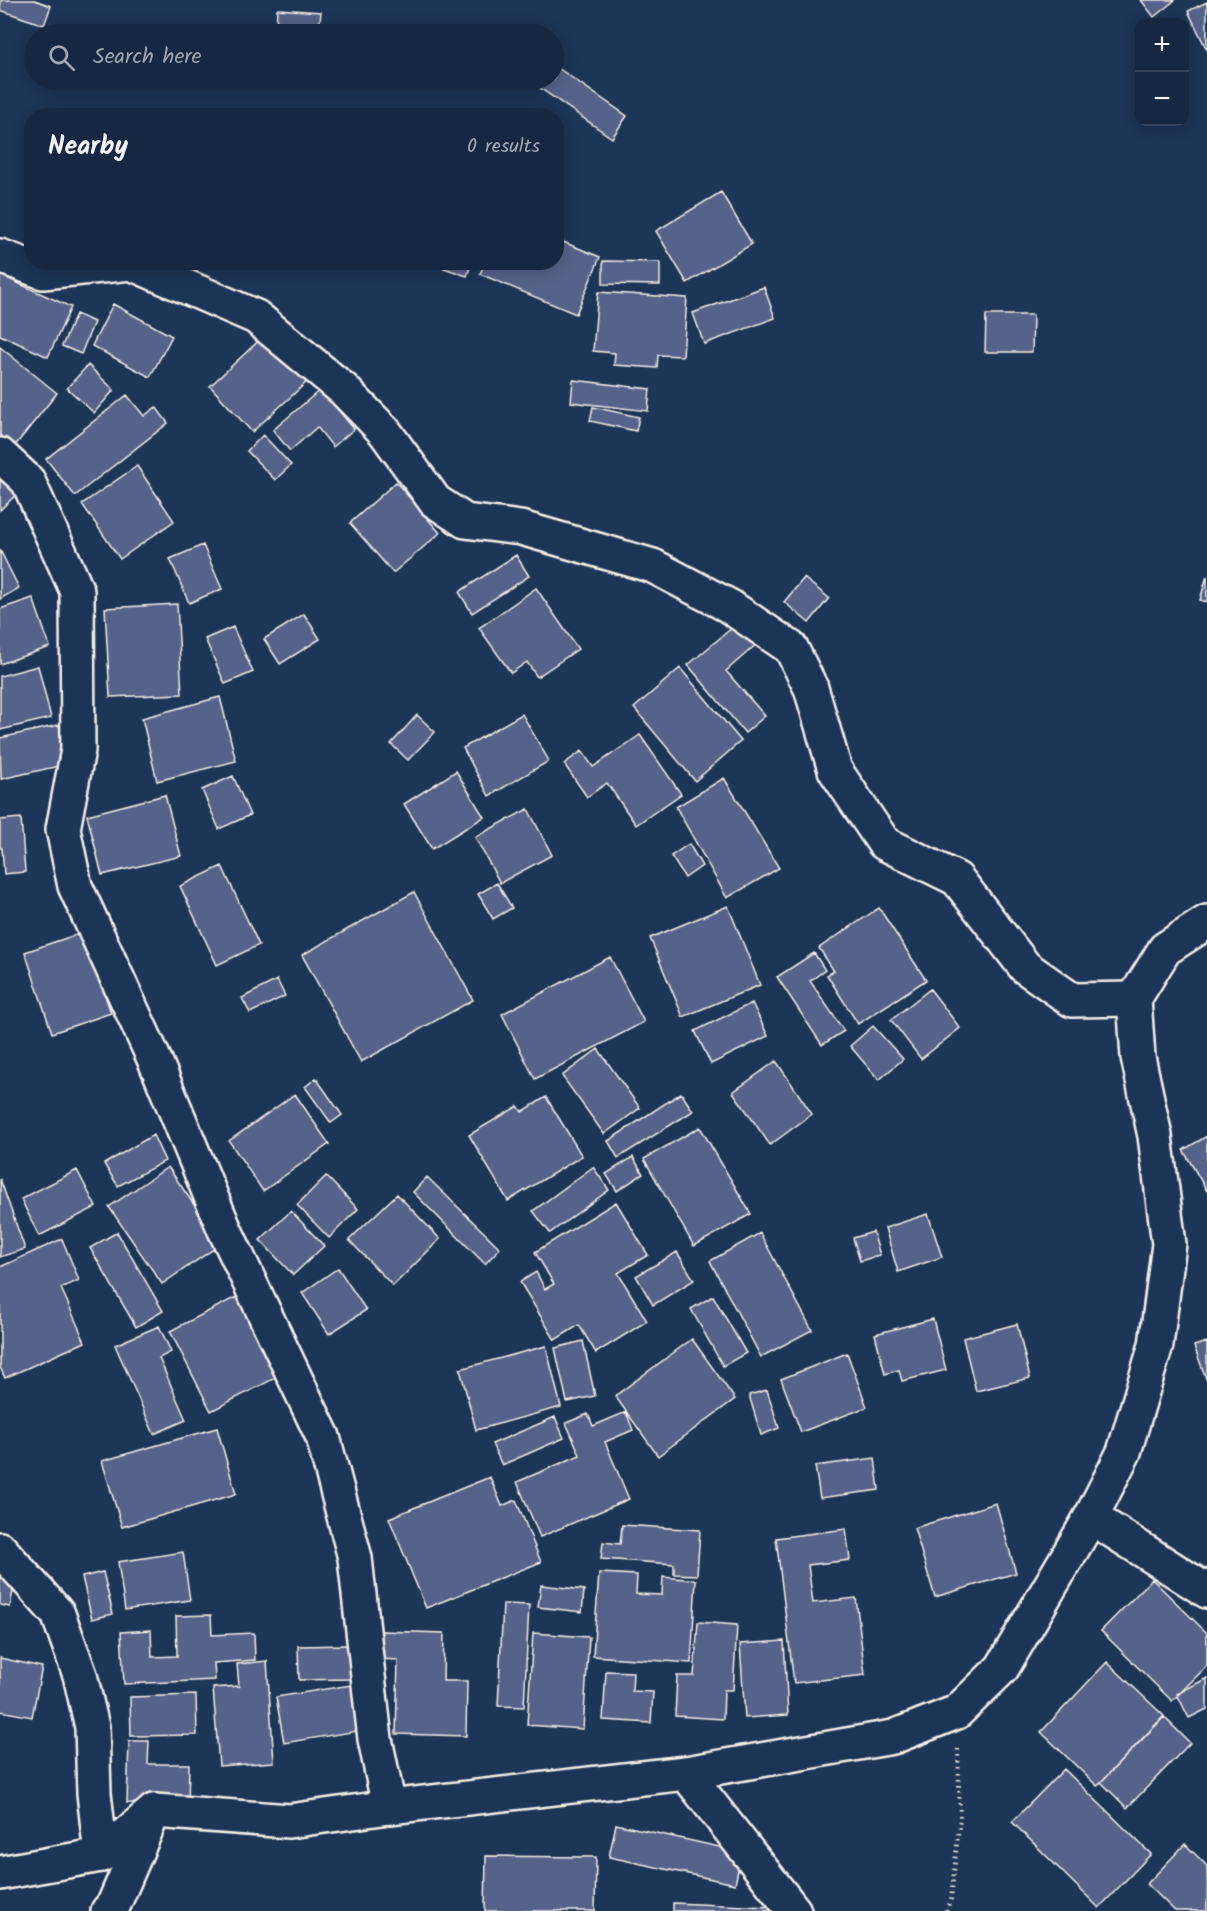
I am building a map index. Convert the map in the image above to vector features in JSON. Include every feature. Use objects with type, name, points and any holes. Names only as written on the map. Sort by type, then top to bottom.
[{"type":"street","points":[[0,256],[24,265]]},
{"type":"street","points":[[38,270],[43,272],[63,270]]},
{"type":"street","points":[[147,270],[256,317],[343,389],[385,432],[435,501],[465,521],[521,528],[653,566],[729,606],[791,648],[812,688],[835,770],[884,843],[957,879],[1025,967],[1072,1000],[1134,999]]},
{"type":"street","points":[[0,455],[28,481],[77,591],[78,750],[63,829],[75,886],[156,1063],[224,1228],[323,1437],[355,1558],[375,1739],[389,1807]]},
{"type":"street","points":[[0,1873],[100,1855],[154,1811],[289,1821],[389,1807],[686,1773],[893,1737],[957,1712],[1002,1668],[1091,1517],[1124,1452],[1156,1345],[1169,1244],[1155,1136],[1138,1057],[1134,999],[1165,949],[1207,922]]},
{"type":"street","points":[[1091,1517],[1207,1591]]},
{"type":"street","points":[[0,1549],[58,1614],[80,1675],[92,1727],[94,1793],[100,1855]]},
{"type":"street","points":[[686,1773],[794,1911]]},
{"type":"street","points":[[108,1911],[114,1904],[154,1811]]},
{"type":"path","points":[[946,1911],[951,1899],[960,1818],[957,1712]]},
{"type":"building","points":[[1,0],[35,0],[51,6],[44,24],[0,10]]},
{"type":"building","points":[[1141,0],[1175,0],[1154,17]]},
{"type":"building","points":[[1207,2],[1207,50],[1188,11]]},
{"type":"building","points":[[277,9],[321,12],[320,24],[276,24]]},
{"type":"building","points":[[564,72],[627,116],[612,138],[543,90],[564,90]]},
{"type":"building","points":[[721,192],[752,244],[687,283],[656,231]]},
{"type":"building","points":[[564,242],[600,257],[576,314],[480,274],[482,270],[564,270]]},
{"type":"building","points":[[603,261],[660,262],[660,285],[603,284]]},
{"type":"building","points":[[450,270],[469,270],[467,276]]},
{"type":"building","points":[[0,275],[71,307],[48,357],[0,335]]},
{"type":"building","points":[[764,287],[775,318],[704,344],[693,313]]},
{"type":"building","points":[[598,292],[687,298],[683,356],[658,355],[657,368],[614,365],[615,353],[593,351]]},
{"type":"building","points":[[113,304],[172,336],[150,377],[92,346]]},
{"type":"building","points":[[76,314],[94,322],[81,354],[62,346]]},
{"type":"building","points":[[986,315],[1033,315],[1032,352],[985,352]]},
{"type":"building","points":[[266,334],[308,381],[252,432],[210,386]]},
{"type":"building","points":[[0,347],[57,393],[14,447],[0,435]]},
{"type":"building","points":[[88,365],[114,390],[94,413],[67,388]]},
{"type":"building","points":[[573,380],[650,389],[648,411],[571,402]]},
{"type":"building","points":[[321,389],[354,429],[333,447],[317,427],[290,451],[273,430]]},
{"type":"building","points":[[127,395],[144,416],[156,407],[168,423],[75,496],[46,459]]},
{"type":"building","points":[[593,407],[639,417],[636,431],[590,421]]},
{"type":"building","points":[[263,435],[291,465],[275,480],[247,451]]},
{"type":"building","points":[[137,466],[174,521],[120,559],[82,504]]},
{"type":"building","points":[[0,470],[20,491],[0,510]]},
{"type":"building","points":[[396,482],[440,533],[393,573],[350,523]]},
{"type":"building","points":[[203,545],[222,589],[189,603],[170,559]]},
{"type":"building","points":[[0,550],[19,588],[0,599]]},
{"type":"building","points":[[516,555],[529,576],[472,613],[459,592]]},
{"type":"building","points":[[1207,576],[1207,602],[1200,600]]},
{"type":"building","points":[[804,578],[829,598],[809,623],[784,602]]},
{"type":"building","points":[[536,588],[578,649],[537,677],[527,662],[511,673],[479,628]]},
{"type":"building","points":[[33,598],[50,647],[0,664],[0,609]]},
{"type":"building","points":[[177,604],[182,694],[110,697],[105,608]]},
{"type":"building","points":[[304,614],[320,639],[280,664],[264,639]]},
{"type":"building","points":[[740,621],[758,643],[726,671],[765,716],[745,733],[688,665]]},
{"type":"building","points":[[233,627],[253,672],[225,684],[205,639]]},
{"type":"building","points":[[38,666],[51,718],[0,730],[0,676]]},
{"type":"building","points":[[680,668],[741,741],[695,781],[634,708]]},
{"type":"building","points":[[220,697],[236,761],[157,781],[142,718]]},
{"type":"building","points":[[522,714],[549,761],[489,796],[463,748]]},
{"type":"building","points":[[417,715],[435,732],[408,760],[391,744]]},
{"type":"building","points":[[59,725],[68,764],[1,779],[0,738]]},
{"type":"building","points":[[640,735],[681,794],[636,825],[607,783],[587,797],[564,764],[582,751],[593,767]]},
{"type":"building","points":[[456,771],[484,817],[432,849],[404,804]]},
{"type":"building","points":[[233,776],[250,815],[219,829],[202,790]]},
{"type":"building","points":[[724,778],[779,868],[727,898],[676,807]]},
{"type":"building","points":[[165,795],[181,856],[102,875],[87,815]]},
{"type":"building","points":[[528,809],[552,855],[500,883],[475,837]]},
{"type":"building","points":[[21,818],[25,872],[4,874],[2,848],[0,848],[0,820]]},
{"type":"building","points":[[689,844],[702,866],[685,878],[671,856]]},
{"type":"building","points":[[222,866],[259,945],[217,965],[180,886]]},
{"type":"building","points":[[497,883],[512,908],[493,919],[478,894]]},
{"type":"building","points":[[414,892],[473,1000],[361,1062],[302,955]]},
{"type":"building","points":[[728,906],[760,985],[683,1017],[650,938]]},
{"type":"building","points":[[879,908],[926,980],[858,1024],[827,975],[834,971],[819,948]]},
{"type":"building","points":[[84,932],[111,1013],[52,1033],[25,952]]},
{"type":"building","points":[[814,953],[825,970],[810,981],[844,1031],[822,1045],[777,977]]},
{"type":"building","points":[[610,957],[644,1022],[535,1079],[502,1014]]},
{"type":"building","points":[[277,980],[285,996],[250,1013],[242,998]]},
{"type":"building","points":[[930,989],[960,1028],[921,1059],[891,1020]]},
{"type":"building","points":[[752,1003],[768,1036],[711,1064],[695,1031]]},
{"type":"building","points":[[873,1026],[903,1059],[879,1080],[850,1046]]},
{"type":"building","points":[[598,1049],[640,1108],[604,1134],[562,1076]]},
{"type":"building","points":[[776,1061],[812,1114],[770,1145],[733,1092]]},
{"type":"building","points":[[316,1078],[342,1115],[331,1123],[305,1087]]},
{"type":"building","points":[[681,1093],[693,1111],[618,1158],[608,1141]]},
{"type":"building","points":[[295,1094],[329,1144],[263,1191],[229,1141]]},
{"type":"building","points":[[546,1097],[582,1156],[508,1201],[469,1135],[518,1106],[522,1112]]},
{"type":"building","points":[[700,1127],[751,1214],[694,1246],[644,1159]]},
{"type":"building","points":[[153,1135],[165,1161],[118,1186],[104,1164]]},
{"type":"building","points":[[1207,1136],[1207,1191],[1183,1150]]},
{"type":"building","points":[[633,1157],[643,1174],[617,1191],[606,1174]]},
{"type":"building","points":[[168,1167],[221,1244],[162,1284],[109,1207]]},
{"type":"building","points":[[593,1167],[609,1190],[550,1233],[533,1211]]},
{"type":"building","points":[[77,1170],[96,1207],[39,1236],[21,1199]]},
{"type":"building","points":[[326,1176],[358,1209],[329,1238],[297,1205]]},
{"type":"building","points":[[427,1177],[500,1248],[485,1264],[413,1192]]},
{"type":"building","points":[[0,1179],[25,1249],[0,1257]]},
{"type":"building","points":[[397,1194],[440,1239],[393,1286],[349,1240]]},
{"type":"building","points":[[616,1202],[648,1255],[618,1273],[647,1321],[596,1353],[579,1325],[555,1340],[520,1282],[536,1272],[545,1289],[554,1284],[535,1252]]},
{"type":"building","points":[[291,1211],[324,1246],[293,1275],[260,1240]]},
{"type":"building","points":[[928,1214],[942,1257],[898,1272],[885,1228]]},
{"type":"building","points":[[117,1232],[163,1311],[136,1327],[90,1248]]},
{"type":"building","points":[[873,1232],[880,1255],[860,1261],[853,1238]]},
{"type":"building","points":[[760,1233],[812,1330],[761,1357],[710,1261]]},
{"type":"building","points":[[62,1239],[79,1280],[61,1288],[85,1342],[5,1378],[0,1367],[0,1267]]},
{"type":"building","points":[[677,1252],[694,1280],[653,1305],[636,1276]]},
{"type":"building","points":[[338,1268],[366,1310],[329,1334],[302,1293]]},
{"type":"building","points":[[240,1295],[281,1375],[211,1411],[170,1331]]},
{"type":"building","points":[[713,1296],[746,1353],[723,1366],[691,1309]]},
{"type":"building","points":[[933,1319],[946,1370],[902,1381],[899,1370],[885,1374],[875,1334]]},
{"type":"building","points":[[1017,1324],[1030,1378],[976,1391],[963,1338]]},
{"type":"building","points":[[159,1326],[171,1352],[159,1358],[186,1420],[154,1434],[115,1345]]},
{"type":"building","points":[[692,1339],[735,1399],[658,1456],[615,1396]]},
{"type":"building","points":[[583,1341],[595,1396],[567,1402],[555,1348]]},
{"type":"building","points":[[1207,1342],[1207,1381],[1194,1346]]},
{"type":"building","points":[[546,1346],[561,1407],[476,1430],[460,1369]]},
{"type":"building","points":[[847,1353],[867,1407],[801,1432],[781,1379]]},
{"type":"building","points":[[767,1390],[779,1428],[761,1435],[749,1395]]},
{"type":"building","points":[[626,1412],[633,1430],[605,1442],[629,1499],[540,1537],[517,1482],[580,1455],[566,1423],[588,1414],[593,1426]]},
{"type":"building","points":[[555,1417],[564,1438],[502,1465],[492,1444]]},
{"type":"building","points":[[217,1428],[236,1494],[122,1527],[102,1461]]},
{"type":"building","points":[[875,1458],[879,1490],[820,1498],[815,1466]]},
{"type":"building","points":[[490,1477],[502,1506],[516,1500],[541,1562],[426,1608],[389,1518]]},
{"type":"building","points":[[996,1503],[1016,1573],[935,1597],[914,1528]]},
{"type":"building","points":[[622,1525],[700,1530],[697,1575],[674,1574],[674,1564],[601,1559],[603,1542],[620,1544]]},
{"type":"building","points":[[846,1529],[850,1560],[808,1565],[813,1603],[856,1598],[865,1675],[794,1683],[776,1538]]},
{"type":"building","points":[[183,1552],[190,1600],[125,1610],[118,1562]]},
{"type":"building","points":[[0,1570],[16,1575],[10,1607],[0,1605]]},
{"type":"building","points":[[103,1572],[113,1614],[92,1619],[82,1577]]},
{"type":"building","points":[[599,1573],[637,1575],[636,1594],[662,1595],[663,1577],[696,1580],[691,1663],[593,1656]]},
{"type":"building","points":[[1152,1579],[1207,1633],[1207,1666],[1172,1701],[1101,1631]]},
{"type":"building","points":[[541,1585],[584,1590],[582,1612],[538,1607]]},
{"type":"building","points":[[503,1604],[529,1605],[524,1707],[498,1706]]},
{"type":"building","points":[[211,1615],[212,1635],[254,1633],[255,1660],[214,1663],[215,1680],[124,1684],[121,1632],[151,1630],[152,1657],[177,1656],[176,1616]]},
{"type":"building","points":[[698,1622],[737,1625],[733,1690],[724,1690],[723,1719],[675,1716],[677,1676],[694,1676]]},
{"type":"building","points":[[380,1631],[444,1633],[443,1681],[467,1681],[466,1736],[396,1734],[398,1660],[379,1659]]},
{"type":"building","points":[[533,1633],[589,1637],[583,1729],[527,1725]]},
{"type":"building","points":[[784,1641],[788,1715],[745,1718],[740,1644]]},
{"type":"building","points":[[349,1645],[350,1679],[299,1680],[298,1646]]},
{"type":"building","points":[[0,1658],[42,1667],[32,1717],[0,1711]]},
{"type":"building","points":[[267,1661],[274,1762],[219,1766],[213,1688],[239,1686],[237,1664]]},
{"type":"building","points":[[1107,1662],[1164,1716],[1097,1786],[1041,1732]]},
{"type":"building","points":[[606,1671],[633,1672],[632,1691],[653,1692],[651,1723],[603,1720]]},
{"type":"building","points":[[1207,1678],[1207,1709],[1189,1718],[1177,1694]]},
{"type":"building","points":[[363,1683],[370,1729],[284,1743],[276,1697]]},
{"type":"building","points":[[196,1695],[197,1735],[131,1736],[130,1697]]},
{"type":"building","points":[[1164,1717],[1190,1743],[1127,1808],[1101,1782]]},
{"type":"building","points":[[129,1741],[149,1741],[148,1764],[189,1764],[188,1805],[127,1803]]},
{"type":"building","points":[[1064,1769],[1151,1854],[1099,1908],[1012,1822]]},
{"type":"building","points":[[616,1824],[742,1852],[735,1884],[609,1857]]},
{"type":"building","points":[[1185,1844],[1207,1866],[1207,1911],[1175,1911],[1147,1884]]},
{"type":"building","points":[[486,1856],[596,1857],[595,1911],[485,1911]]},
{"type":"building","points":[[673,1903],[774,1907],[774,1911],[673,1911]]}]
